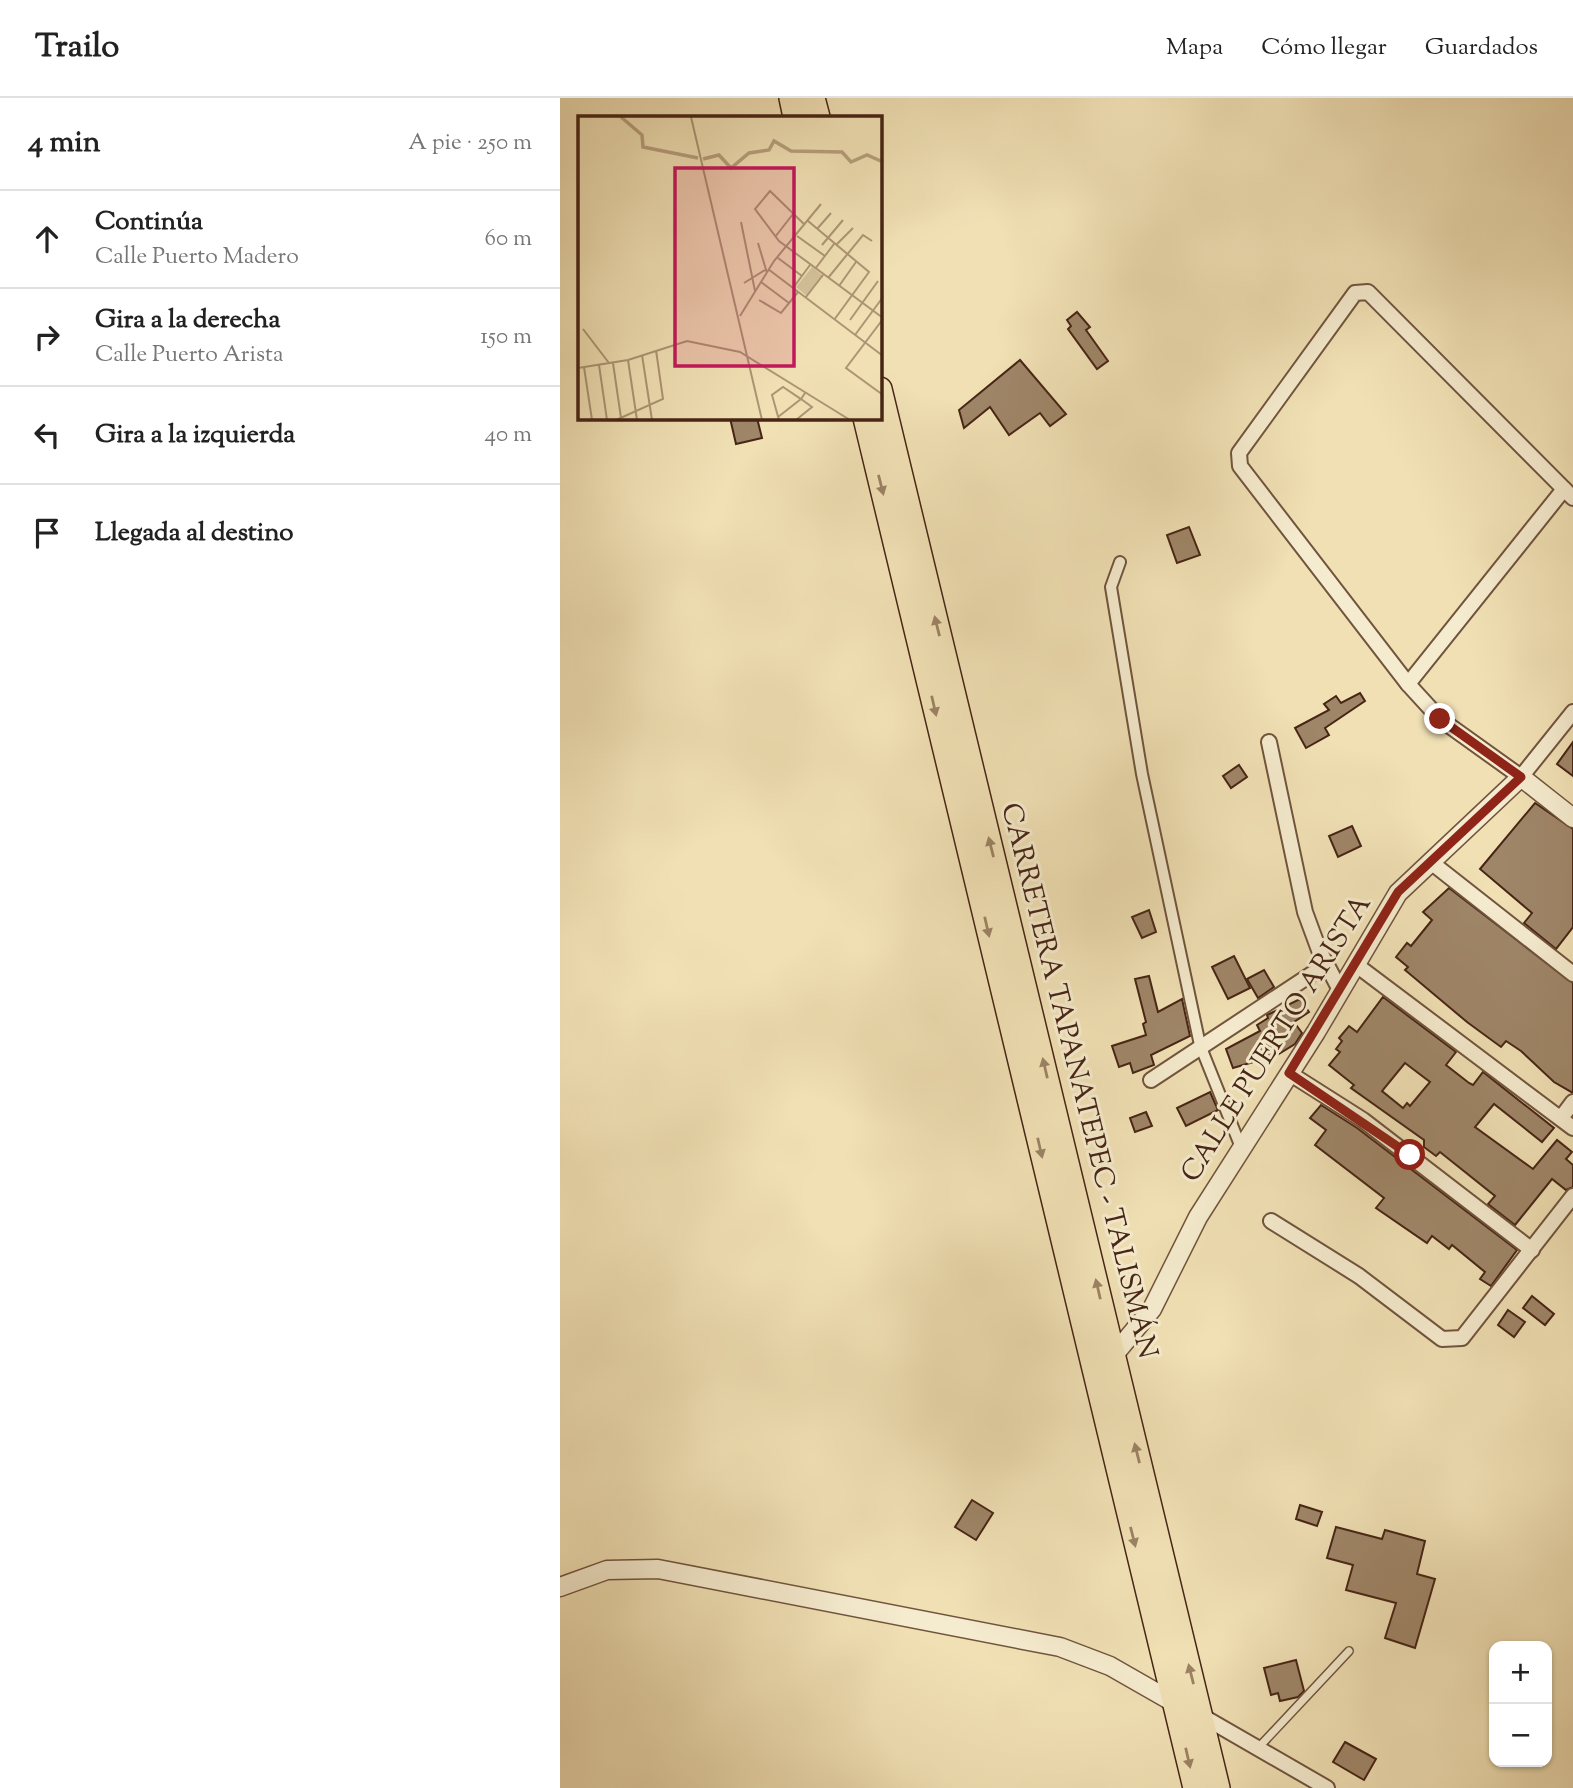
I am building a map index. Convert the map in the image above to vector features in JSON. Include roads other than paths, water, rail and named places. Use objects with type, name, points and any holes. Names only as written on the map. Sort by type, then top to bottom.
[{"type":"highway","points":[[791,98],[795,116]]},
{"type":"highway","points":[[813,98],[818,116]]},
{"type":"highway","name":"CARRETERA TAPANATEPEC - TALISMÁN","points":[[882,397],[1218,1788]]},
{"type":"highway","name":"CARRETERA TAPANATEPEC - TALISMÁN","points":[[865,420],[1195,1788]]},
{"type":"street","points":[[1408,684],[1569,494],[1368,292],[1355,293],[1239,453],[1240,466],[1408,684],[1440,719],[1573,818]]},
{"type":"street","points":[[1120,562],[1111,587],[1142,774],[1200,1045],[1242,1150]]},
{"type":"street","name":"CALLE PUERTO ARISTA","points":[[1114,1356],[1152,1309],[1198,1217],[1242,1150],[1398,892],[1521,777],[1573,712]]},
{"type":"street","points":[[1269,741],[1305,912],[1340,990]]},
{"type":"street","points":[[1432,863],[1573,974]]},
{"type":"street","points":[[1151,1080],[1200,1045],[1327,964]]},
{"type":"street","points":[[1355,964],[1573,1128]]},
{"type":"street","points":[[1289,1073],[1363,1120],[1532,1250]]},
{"type":"street","points":[[1561,1118],[1573,1102]]},
{"type":"street","points":[[1271,1221],[1359,1276],[1442,1339],[1462,1338],[1573,1196]]},
{"type":"street","points":[[560,1587],[607,1570],[658,1569],[1060,1647],[1110,1666],[1175,1704],[1259,1747],[1327,1788]]},
{"type":"lane","points":[[1259,1747],[1349,1651]]}]
